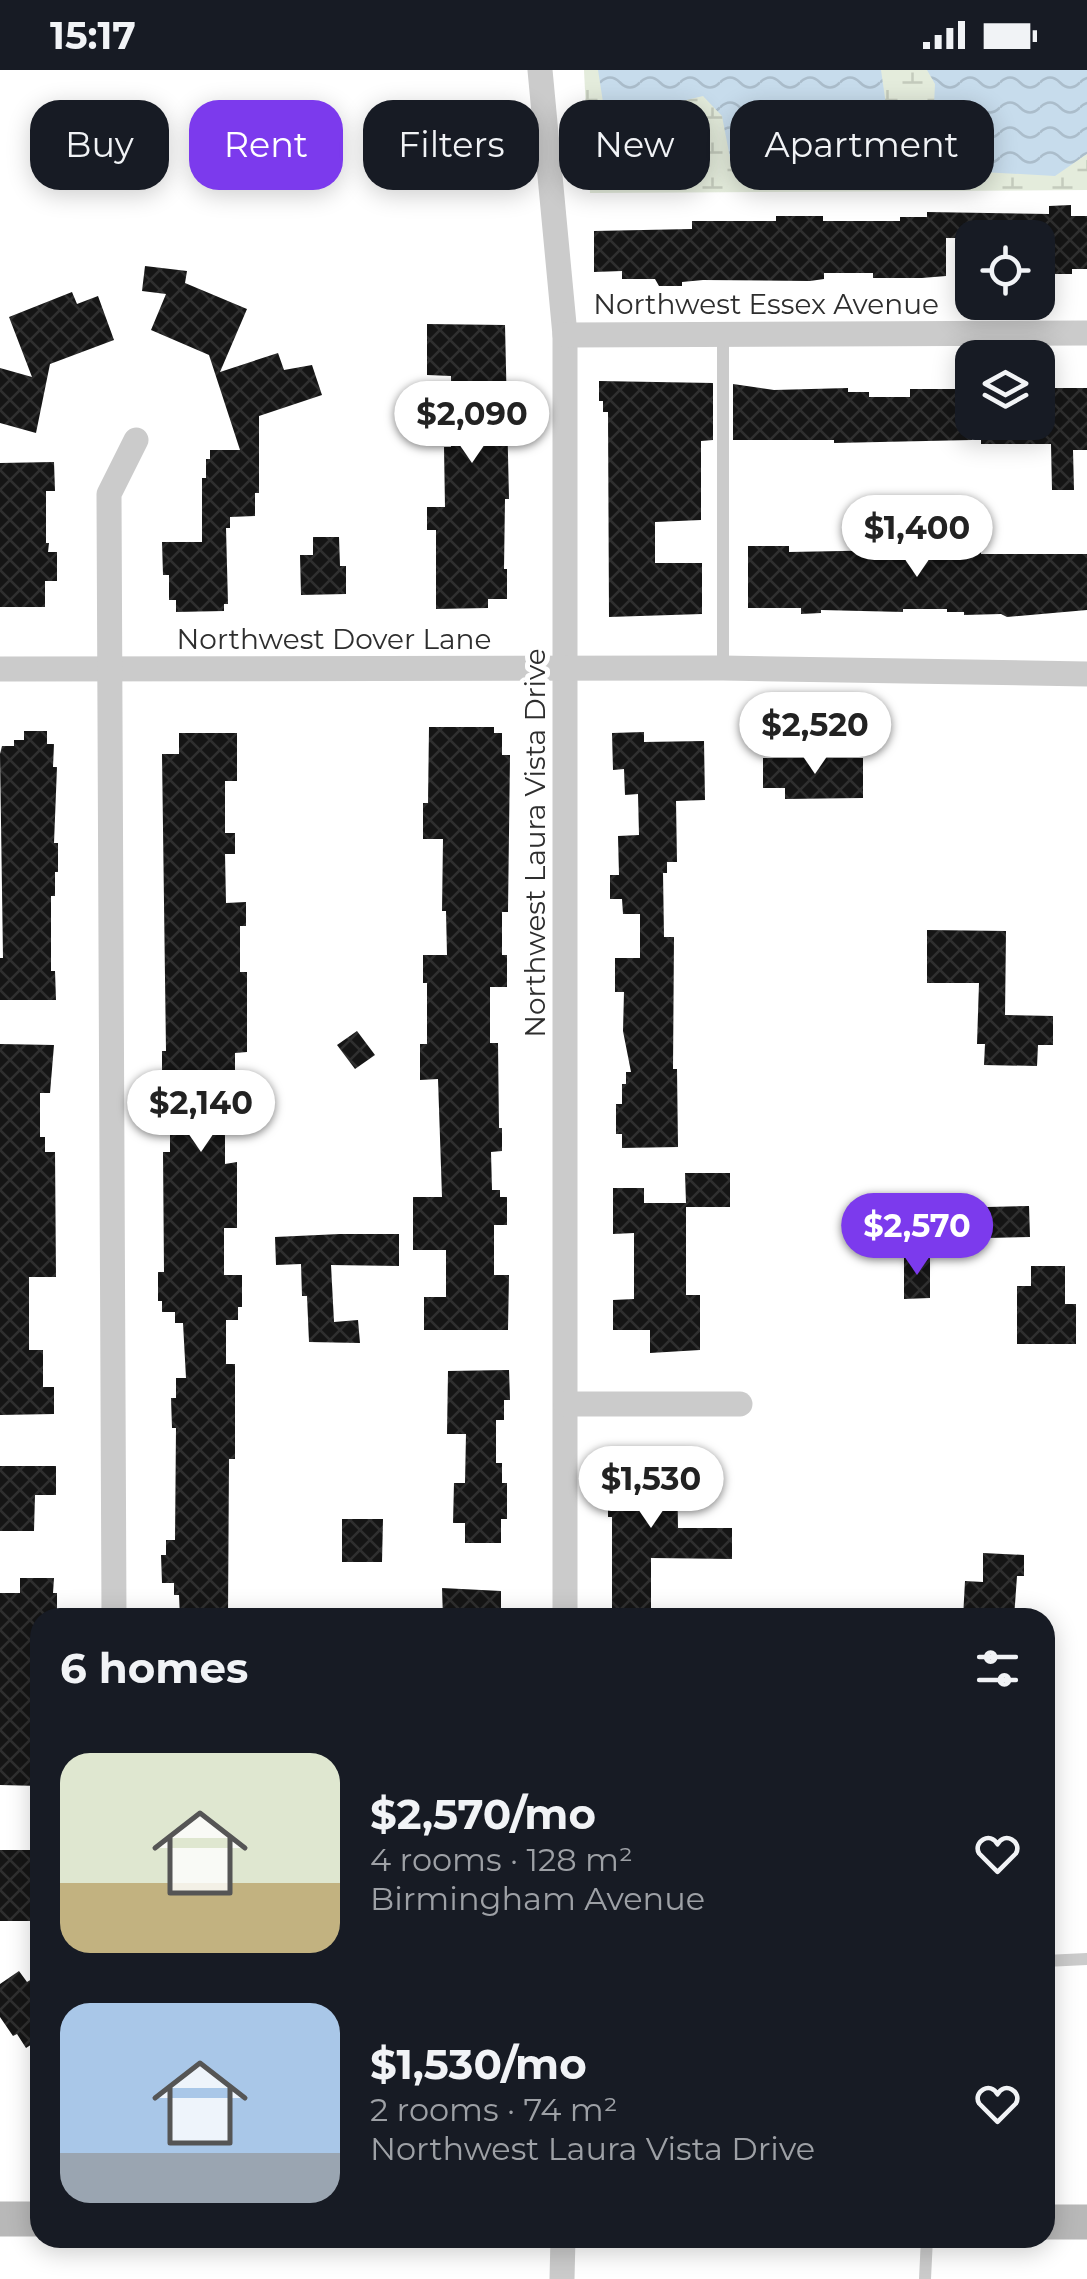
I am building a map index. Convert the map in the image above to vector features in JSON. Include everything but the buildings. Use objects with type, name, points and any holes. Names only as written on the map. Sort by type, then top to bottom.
[{"type":"main road","points":[[0,2219],[30,2219]]},
{"type":"main road","points":[[1055,2222],[1087,2222]]},
{"type":"street","name":"Northwest Laura Vista Drive","points":[[540,70],[565,335],[562,948],[566,1608]]},
{"type":"street","name":"Northwest Essex Avenue","points":[[565,335],[1087,332]]},
{"type":"street","points":[[114,1608],[109,494],[136,440]]},
{"type":"street","name":"Northwest Dover Lane","points":[[0,669],[723,668],[1087,674]]},
{"type":"street","points":[[566,1404],[740,1404]]},
{"type":"street","points":[[562,2279],[563,2248]]},
{"type":"lane","points":[[722,334],[723,668]]},
{"type":"lane","points":[[1055,1961],[1087,1959]]},
{"type":"lane","points":[[925,2279],[927,2248]]},
{"type":"green space","points":[[584,70],[1087,70],[1087,190],[590,193],[590,190],[710,190],[710,100],[585,100]]},
{"type":"water","points":[[598,70],[881,70],[885,100],[730,100],[730,158],[722,116],[703,96],[686,100],[603,100]]},
{"type":"water","points":[[927,70],[1087,70],[1087,154],[1055,176],[994,173],[994,100],[934,100],[935,84]]}]
